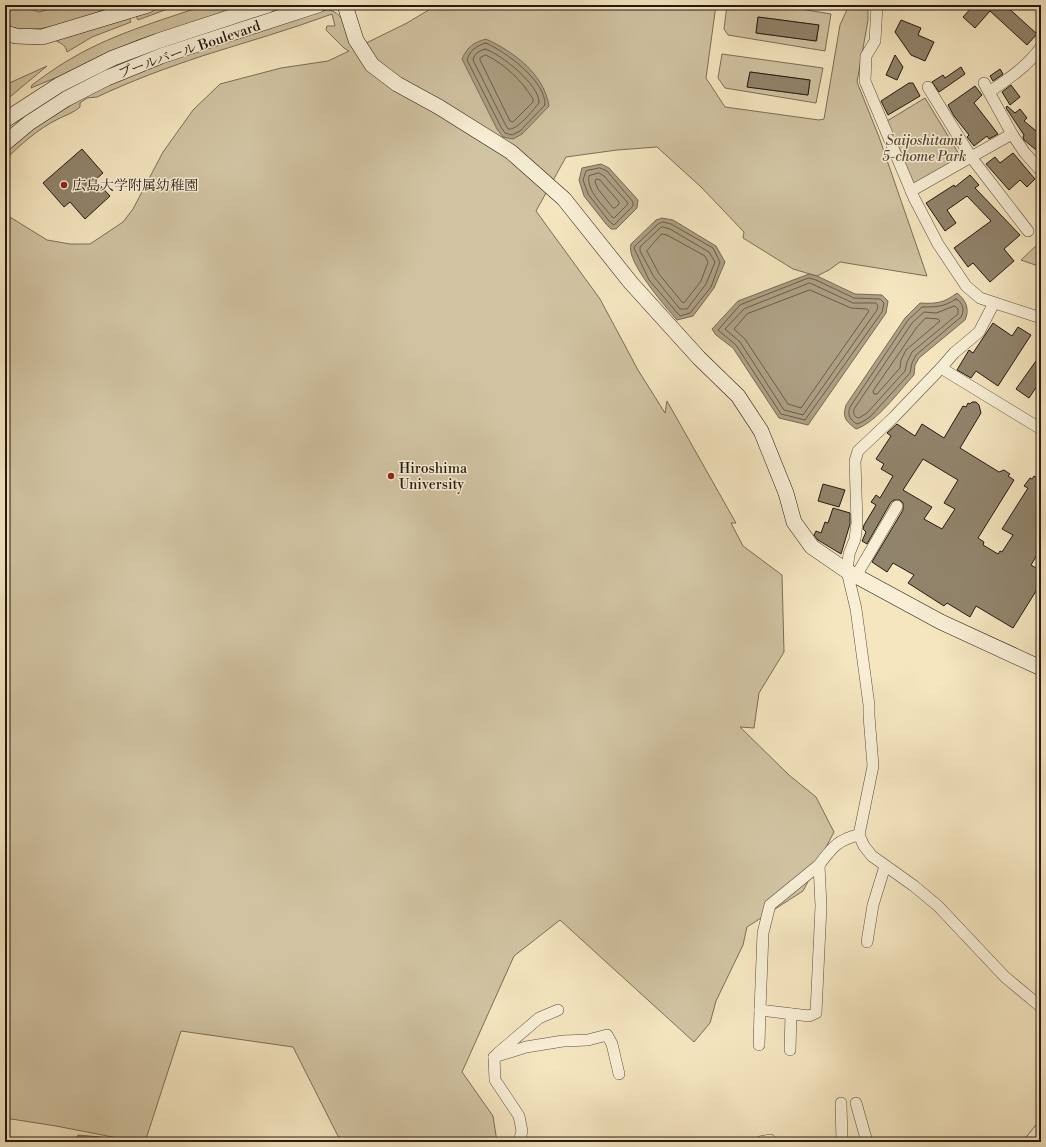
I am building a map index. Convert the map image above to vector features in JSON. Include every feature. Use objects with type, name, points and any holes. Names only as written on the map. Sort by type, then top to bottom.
[{"type":"street","points":[[5,33],[16,36],[42,37],[148,5]]},
{"type":"street","points":[[5,120],[59,85],[113,58],[158,41],[268,5]]},
{"type":"street","name":"ブールバール Boulevard","points":[[5,143],[29,124],[54,108],[107,78],[161,56],[318,5]]},
{"type":"street","points":[[345,5],[356,40],[372,65],[397,84],[511,152],[564,199],[631,283],[699,358],[738,396],[762,431],[786,493],[794,522],[812,547],[852,573],[941,622],[1041,668]]},
{"type":"street","points":[[877,5],[875,41],[866,56],[865,81],[911,191],[938,244],[966,286],[980,298],[1041,318]]},
{"type":"street","points":[[1041,48],[1035,57],[1016,74],[986,87],[1012,134],[1025,153],[1041,171]]},
{"type":"street","points":[[928,87],[971,157],[1028,231]]},
{"type":"street","points":[[911,191],[1012,134]]},
{"type":"street","points":[[994,303],[979,332],[954,353],[894,417],[858,451],[855,461],[857,523],[855,540],[849,554],[869,705],[873,754],[873,766],[859,836],[864,846],[872,856],[914,886],[938,906],[1005,977],[1041,1007]]},
{"type":"street","points":[[941,368],[1041,429]]},
{"type":"street","points":[[852,573],[897,506]]},
{"type":"street","points":[[759,1045],[763,932],[770,905],[820,865],[832,847],[848,837],[859,836]]},
{"type":"street","points":[[760,1010],[809,1016],[816,1013],[821,906],[820,865]]},
{"type":"street","points":[[867,942],[872,905],[885,866]]},
{"type":"street","points":[[494,1057],[539,1018],[558,1010]]},
{"type":"street","points":[[790,1050],[791,1014]]},
{"type":"street","points":[[494,1057],[526,1047],[563,1041],[588,1040],[607,1035],[612,1044],[619,1074]]},
{"type":"street","points":[[494,1057],[495,1080],[519,1116],[522,1131],[519,1142]]},
{"type":"street","points":[[856,1103],[867,1142]]},
{"type":"street","points":[[840,1104],[842,1142]]},
{"type":"street","points":[[1032,1142],[1041,1131]]},
{"type":"street","points":[[760,1142],[770,1140],[771,1142]]},
{"type":"green space","points":[[5,5],[25,5],[28,8],[39,12],[64,5],[118,5],[63,24],[34,29],[20,29],[5,26]]},
{"type":"green space","points":[[163,5],[178,5],[138,20],[135,14]]},
{"type":"green space","points":[[206,5],[247,5],[138,40],[31,88],[32,85],[58,67],[83,52],[135,29]]},
{"type":"green space","name":"Hiroshima University","points":[[437,5],[716,5],[706,78],[725,107],[819,120],[824,119],[840,25],[849,5],[868,5],[868,20],[857,82],[879,137],[927,276],[840,262],[817,276],[793,269],[743,238],[744,232],[701,187],[657,147],[617,150],[566,157],[536,211],[600,299],[638,370],[665,413],[667,401],[736,523],[731,523],[743,546],[782,575],[784,652],[759,693],[754,728],[740,727],[789,775],[816,797],[834,832],[803,891],[747,927],[743,945],[716,1001],[710,1023],[694,1042],[560,920],[514,956],[462,1072],[493,1116],[497,1142],[341,1142],[293,1047],[181,1031],[145,1142],[5,1118],[5,214],[47,240],[70,244],[90,244],[123,222],[133,209],[163,152],[193,110],[220,84],[281,68],[328,61],[349,51],[326,30],[327,26],[335,26],[332,14],[284,31],[202,56],[136,80],[97,97],[87,98],[80,103],[80,107],[37,132],[5,160],[5,153],[23,136],[37,126],[88,95],[151,66],[184,54],[317,12],[328,10],[339,15],[350,31],[358,47],[407,23]]},
{"type":"green space","points":[[727,5],[776,5],[831,14],[825,51],[728,35],[724,29]],"holes":[[[758,17],[818,25],[817,41],[756,33]]]},
{"type":"green space","points":[[128,15],[131,22],[92,37],[67,52],[64,45],[53,39]]},
{"type":"green space","points":[[722,54],[823,68],[816,103],[725,88],[718,78]],"holes":[[[750,72],[810,80],[808,95],[747,87]]]},
{"type":"green space","points":[[47,66],[5,101],[5,85]]},
{"type":"green space","name":"Saijoshitami 5-chome Park","points":[[925,98],[959,154],[957,162],[911,187],[887,121]]},
{"type":"green space","points":[[1041,241],[1041,267],[1021,260]]},
{"type":"water","points":[[486,39],[507,50],[526,65],[541,84],[546,94],[549,106],[522,134],[513,139],[503,137],[497,129],[462,59],[466,51],[471,46]]},
{"type":"water","points":[[601,164],[609,168],[638,200],[637,208],[616,229],[611,229],[606,224],[584,196],[579,180],[582,168]]},
{"type":"water","points":[[662,218],[673,220],[716,246],[725,262],[714,288],[693,316],[677,320],[648,284],[634,261],[631,252],[631,244],[656,220]]},
{"type":"water","points":[[809,274],[817,276],[855,294],[882,295],[888,301],[886,313],[808,425],[779,418],[733,348],[716,335],[712,329],[738,301]]},
{"type":"water","points":[[957,293],[965,302],[967,308],[965,320],[919,358],[915,365],[914,375],[880,413],[872,420],[856,429],[846,419],[844,413],[846,405],[905,318],[920,303],[940,302]]},
{"type":"water","points":[[78,1135],[101,1137],[108,1142],[71,1142]]},
{"type":"building","points":[[974,5],[1005,5],[1037,34],[1027,45],[990,11],[975,28],[963,17]]},
{"type":"building","points":[[758,17],[819,25],[816,41],[756,33]]},
{"type":"building","points":[[901,20],[921,28],[918,35],[934,42],[925,61],[911,55],[895,32]]},
{"type":"building","points":[[895,55],[903,67],[897,80],[886,75]]},
{"type":"building","points":[[961,67],[965,74],[939,92],[932,82],[943,75],[945,78]]},
{"type":"building","points":[[1000,69],[1003,74],[993,81],[990,76]]},
{"type":"building","points":[[750,72],[810,80],[808,95],[747,87]]},
{"type":"building","points":[[909,83],[913,83],[920,96],[888,115],[881,101]]},
{"type":"building","points":[[1011,85],[1020,97],[1010,105],[1002,92]]},
{"type":"building","points":[[975,86],[982,95],[974,103],[998,134],[989,139],[987,136],[974,146],[967,137],[969,135],[954,116],[948,105]]},
{"type":"building","points":[[1007,106],[1015,113],[1020,109],[1027,118],[1024,121],[1041,135],[1041,154],[1024,140],[1024,135],[1006,108]]},
{"type":"building","points":[[82,149],[103,173],[95,180],[110,196],[85,219],[70,202],[64,207],[43,183]]},
{"type":"building","points":[[1013,153],[1035,179],[1027,187],[1020,180],[1009,190],[986,164],[995,157],[1000,163]]},
{"type":"building","points":[[970,175],[979,185],[975,188],[1020,235],[1004,249],[1014,261],[990,282],[973,263],[968,267],[954,248],[991,221],[967,196],[947,210],[956,223],[945,231],[926,203],[954,185],[955,187]]},
{"type":"building","points":[[993,323],[1012,336],[1018,327],[1031,335],[998,386],[976,371],[971,378],[957,370],[969,350],[973,353]]},
{"type":"building","points":[[1041,354],[1041,380],[1029,398],[1016,389]]},
{"type":"building","points":[[972,402],[976,402],[979,405],[981,413],[960,448],[999,472],[1004,470],[1010,474],[1008,476],[1014,480],[978,538],[984,542],[983,545],[998,554],[1000,551],[1002,552],[1013,535],[1002,529],[1028,488],[1024,486],[1030,478],[1032,479],[1034,476],[1041,480],[1041,548],[1031,565],[1041,571],[1041,583],[1013,628],[976,606],[970,617],[947,603],[944,606],[908,583],[914,575],[893,563],[887,572],[872,562],[903,510],[903,503],[900,500],[894,500],[891,502],[867,544],[862,541],[866,532],[863,529],[864,525],[876,505],[871,502],[876,495],[880,498],[893,476],[881,469],[884,464],[876,459],[891,436],[887,433],[897,424],[915,436],[922,424],[944,438],[963,406],[966,407],[968,403],[970,404]],"holes":[[[923,459],[958,480],[944,503],[955,509],[942,529],[924,519],[932,507],[903,490]]]},
{"type":"building","points":[[823,484],[845,490],[839,507],[818,501]]},
{"type":"building","points":[[833,508],[850,513],[850,524],[841,554],[818,540],[814,535],[816,531],[821,533],[825,522],[828,523]]},
{"type":"place","name":"広島大学附属幼稚園","points":[[64,185]]},
{"type":"place","name":"Hiroshima University","points":[[391,476]]}]
